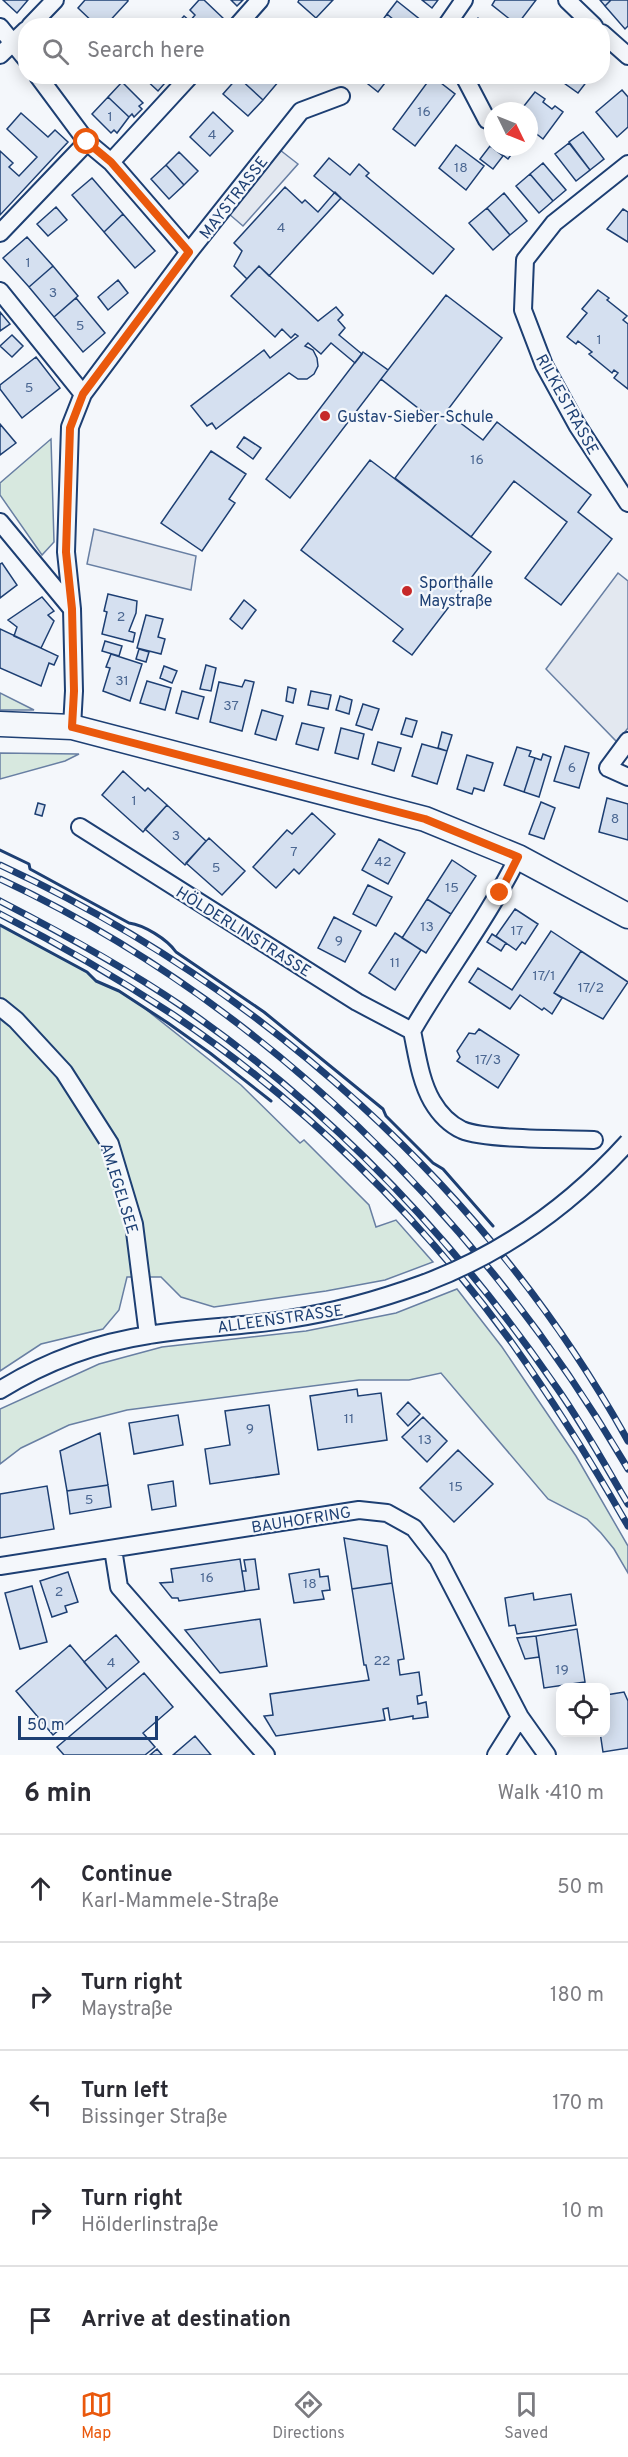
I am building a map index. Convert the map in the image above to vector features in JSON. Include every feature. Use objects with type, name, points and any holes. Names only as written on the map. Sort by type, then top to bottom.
[{"type":"main road","points":[[0,724],[72,727],[425,819],[518,857],[628,916]]},
{"type":"street","points":[[38,18],[55,0]]},
{"type":"street","points":[[244,18],[260,0]]},
{"type":"street","points":[[452,18],[464,0]]},
{"type":"street","points":[[567,0],[586,18]]},
{"type":"street","points":[[0,27],[18,49]]},
{"type":"street","points":[[0,55],[18,37]]},
{"type":"street","points":[[610,39],[628,56]]},
{"type":"street","points":[[44,84],[87,142],[111,162],[189,252]]},
{"type":"street","points":[[111,162],[183,84]]},
{"type":"street","points":[[468,84],[484,114]]},
{"type":"street","name":"MAYSTRASSE","points":[[72,727],[74,691],[72,609],[66,552],[70,428],[83,394],[189,252],[301,111],[341,96]]},
{"type":"street","points":[[0,233],[87,142]]},
{"type":"street","name":"RILKESTRASSE","points":[[628,164],[554,223],[525,260],[523,310],[544,365],[577,425],[628,503]]},
{"type":"street","points":[[0,291],[83,394]]},
{"type":"street","points":[[0,522],[72,609]]},
{"type":"street","points":[[628,741],[608,768],[628,777]]},
{"type":"street","name":"HÖLDERLINSTRASSE","points":[[80,827],[357,1002],[412,1031]]},
{"type":"street","points":[[518,857],[500,893],[445,975],[412,1031],[422,1078],[432,1101],[444,1118],[462,1130],[487,1135],[594,1140]]},
{"type":"street","name":"AM EGELSEE","points":[[0,1007],[16,1020],[64,1072],[110,1144],[134,1224],[148,1335]]},
{"type":"street","name":"ALLEENSTRASSE","points":[[0,1390],[50,1363],[91,1349],[148,1335],[287,1320],[343,1310],[426,1283],[478,1260],[520,1236],[600,1174],[628,1142]]},
{"type":"street","name":"BAUHOFRING","points":[[0,1566],[359,1510],[387,1513],[414,1528],[438,1559],[520,1717],[547,1755]]},
{"type":"street","points":[[113,1549],[120,1587],[266,1755]]},
{"type":"street","points":[[496,1755],[520,1717]]},
{"type":"shaded area","points":[[280,150],[298,164],[243,226],[229,214]]},
{"type":"shaded area","points":[[51,439],[54,542],[42,555],[0,495],[0,483]]},
{"type":"shaded area","points":[[94,529],[196,556],[191,590],[87,564]]},
{"type":"shaded area","points":[[618,573],[628,581],[628,728],[617,742],[546,669]]},
{"type":"shaded area","points":[[0,693],[34,710],[0,710]]},
{"type":"shaded area","points":[[0,753],[79,754],[65,761],[0,779]]},
{"type":"shaded area","points":[[0,925],[87,972],[96,981],[119,991],[143,1007],[241,1085],[300,1143],[304,1140],[369,1205],[376,1227],[396,1220],[433,1262],[385,1280],[214,1307],[181,1297],[161,1277],[127,1277],[119,1310],[103,1329],[41,1344],[0,1371]]},
{"type":"shaded area","points":[[457,1289],[502,1347],[576,1456],[628,1546],[628,1573],[614,1549],[587,1519],[548,1499],[441,1373],[409,1380],[359,1380],[127,1410],[69,1425],[21,1448],[0,1464],[0,1409],[99,1364],[162,1347],[306,1331],[396,1313]]},
{"type":"building","points":[[3,0],[28,0],[17,13]]},
{"type":"building","points":[[85,0],[128,0],[112,18],[89,18],[78,8]]},
{"type":"building","points":[[199,0],[204,0],[223,18],[192,18],[195,15],[190,10]]},
{"type":"building","points":[[231,0],[243,0],[237,6]]},
{"type":"building","points":[[299,0],[333,0],[316,18],[298,2]]},
{"type":"building","points":[[422,0],[438,0],[432,8]]},
{"type":"building","points":[[495,0],[536,0],[522,18],[508,18],[492,5]]},
{"type":"building","points":[[600,0],[611,0],[605,6]]},
{"type":"building","points":[[611,0],[628,0],[628,26],[625,29],[605,6]]},
{"type":"building","points":[[397,1],[418,18],[392,18],[387,14]]},
{"type":"building","points":[[120,84],[124,84],[143,103],[139,106],[142,109],[134,117],[132,114],[129,117],[108,97]]},
{"type":"building","points":[[151,84],[164,84],[158,91]]},
{"type":"building","points":[[232,84],[246,84],[263,100],[248,116],[223,94]]},
{"type":"building","points":[[246,84],[276,84],[263,100]]},
{"type":"building","points":[[368,84],[384,84],[378,92]]},
{"type":"building","points":[[426,84],[442,84],[455,94],[415,146],[393,129]]},
{"type":"building","points":[[565,84],[585,84],[578,93]]},
{"type":"building","points":[[622,90],[628,97],[628,127],[617,137],[596,112]]},
{"type":"building","points":[[535,92],[545,99],[543,102],[552,109],[555,106],[563,112],[543,139],[538,135],[538,102],[527,102]]},
{"type":"building","points":[[108,97],[129,117],[117,133],[114,130],[111,133],[92,114]]},
{"type":"building","points":[[213,112],[233,131],[210,156],[190,137]]},
{"type":"building","points":[[21,113],[48,137],[55,130],[68,142],[0,215],[0,151],[13,163],[9,167],[19,176],[37,157],[7,129]]},
{"type":"building","points":[[583,132],[604,159],[590,170],[569,142]]},
{"type":"building","points":[[569,143],[590,170],[576,181],[555,154]]},
{"type":"building","points":[[456,145],[484,166],[466,190],[439,168]]},
{"type":"building","points":[[179,152],[198,171],[184,185],[166,165]]},
{"type":"building","points":[[484,154],[484,156],[503,156],[493,169],[480,159]]},
{"type":"building","points":[[329,158],[350,175],[359,164],[369,173],[366,176],[454,249],[433,274],[314,176]]},
{"type":"building","points":[[543,163],[566,190],[553,201],[530,174]]},
{"type":"building","points":[[166,165],[184,185],[169,199],[151,179]]},
{"type":"building","points":[[530,174],[553,201],[539,213],[516,186]]},
{"type":"building","points":[[92,178],[123,214],[104,232],[72,195]]},
{"type":"building","points":[[285,187],[302,203],[305,200],[318,212],[335,192],[341,198],[269,276],[259,266],[247,279],[234,266],[242,251],[234,243]]},
{"type":"building","points":[[504,193],[527,221],[510,235],[487,208]]},
{"type":"building","points":[[56,207],[67,220],[48,236],[37,224]]},
{"type":"building","points":[[487,208],[510,235],[493,250],[469,223]]},
{"type":"building","points":[[623,209],[628,212],[628,242],[607,229]]},
{"type":"building","points":[[123,214],[155,251],[135,268],[104,232]]},
{"type":"building","points":[[27,237],[53,266],[29,287],[3,258]]},
{"type":"building","points":[[53,266],[78,296],[54,317],[29,287]]},
{"type":"building","points":[[259,266],[318,321],[336,307],[343,315],[338,320],[345,328],[339,335],[362,354],[355,363],[331,343],[321,354],[308,343],[305,346],[313,350],[317,358],[318,366],[314,374],[307,379],[298,379],[289,373],[216,429],[212,423],[207,426],[191,406],[264,350],[270,358],[298,336],[295,334],[291,338],[282,329],[275,337],[231,296]]},
{"type":"building","points":[[118,280],[128,293],[108,310],[98,297]]},
{"type":"building","points":[[598,290],[627,316],[623,320],[628,324],[628,389],[614,378],[618,373],[614,370],[612,373],[589,354],[592,352],[578,341],[576,344],[567,337],[587,313],[582,309]]},
{"type":"building","points":[[446,295],[502,338],[446,412],[483,440],[497,422],[591,495],[578,512],[612,539],[561,605],[525,578],[567,522],[514,481],[471,537],[395,478],[437,423],[381,379]]},
{"type":"building","points":[[76,298],[105,333],[83,352],[54,317]]},
{"type":"building","points":[[0,312],[10,324],[0,331]]},
{"type":"building","points":[[12,335],[23,346],[12,357],[0,346]]},
{"type":"building","points":[[363,352],[388,370],[290,498],[266,479]]},
{"type":"building","points":[[36,357],[60,388],[22,418],[0,389],[0,385]]},
{"type":"building","points":[[0,424],[16,443],[0,455]]},
{"type":"building","points":[[244,437],[261,448],[253,459],[237,447]]},
{"type":"building","points":[[211,451],[246,474],[229,499],[235,503],[202,551],[161,523]]},
{"type":"building","name":"Sporthalle Maystraße","points":[[370,460],[491,552],[412,655],[393,641],[403,629],[301,550]]},
{"type":"building","points":[[2,563],[17,585],[0,598],[0,564]]},
{"type":"building","points":[[108,594],[137,601],[136,613],[129,631],[135,633],[133,642],[102,634]]},
{"type":"building","points":[[42,597],[54,611],[48,615],[54,621],[41,648],[14,636],[17,627],[8,620]]},
{"type":"building","points":[[244,600],[256,610],[242,629],[230,619]]},
{"type":"building","points":[[146,615],[163,619],[158,637],[165,639],[161,654],[137,648]]},
{"type":"building","points":[[0,629],[58,656],[54,665],[49,663],[41,686],[0,668]]},
{"type":"building","points":[[105,641],[122,646],[119,656],[102,651]]},
{"type":"building","points":[[139,649],[149,652],[146,662],[136,659]]},
{"type":"building","points":[[111,654],[142,664],[130,701],[103,691],[110,668],[106,667]]},
{"type":"building","points":[[206,665],[216,668],[211,691],[200,689]]},
{"type":"building","points":[[164,666],[177,671],[172,683],[160,678]]},
{"type":"building","points":[[245,680],[254,682],[242,731],[210,722],[219,682],[242,687]]},
{"type":"building","points":[[147,681],[171,688],[165,710],[140,703]]},
{"type":"building","points":[[288,687],[296,689],[293,703],[286,701]]},
{"type":"building","points":[[182,691],[204,697],[198,719],[176,713]]},
{"type":"building","points":[[311,691],[331,695],[328,709],[308,705]]},
{"type":"building","points":[[340,696],[352,700],[349,714],[336,710]]},
{"type":"building","points":[[363,704],[379,709],[372,730],[356,725]]},
{"type":"building","points":[[262,710],[283,716],[276,740],[255,734]]},
{"type":"building","points":[[406,718],[417,721],[412,737],[401,734]]},
{"type":"building","points":[[302,723],[324,728],[318,750],[296,744]]},
{"type":"building","points":[[341,728],[364,734],[358,759],[335,753]]},
{"type":"building","points":[[442,732],[452,735],[447,751],[438,748]]},
{"type":"building","points":[[378,742],[401,748],[394,771],[372,764]]},
{"type":"building","points":[[422,744],[447,751],[437,784],[412,776]]},
{"type":"building","points":[[565,746],[589,753],[579,788],[554,781]]},
{"type":"building","points":[[517,747],[531,751],[529,756],[535,758],[524,792],[504,785]]},
{"type":"building","points":[[543,754],[551,757],[539,797],[524,792],[535,758],[541,760]]},
{"type":"building","points":[[467,755],[493,763],[484,791],[474,788],[472,794],[457,789]]},
{"type":"building","points":[[123,771],[145,791],[148,788],[167,805],[143,832],[102,795]]},
{"type":"building","points":[[607,798],[628,804],[628,840],[599,832]]},
{"type":"building","points":[[541,802],[555,808],[544,839],[529,834]]},
{"type":"building","points":[[38,803],[45,805],[42,816],[35,814]]},
{"type":"building","points":[[167,805],[206,841],[185,865],[145,829]]},
{"type":"building","points":[[312,813],[335,834],[299,874],[294,869],[276,888],[253,867],[287,830],[292,834]]},
{"type":"building","points":[[209,838],[245,871],[222,895],[186,863]]},
{"type":"building","points":[[379,839],[405,853],[388,884],[362,870]]},
{"type":"building","points":[[452,860],[476,876],[451,914],[427,899]]},
{"type":"building","points":[[368,885],[392,897],[376,926],[353,914]]},
{"type":"building","points":[[427,899],[451,914],[426,953],[402,938]]},
{"type":"building","points":[[515,909],[538,924],[525,944],[522,942],[516,950],[496,936]]},
{"type":"building","points":[[334,917],[361,931],[345,962],[318,948]]},
{"type":"building","points":[[551,931],[581,951],[554,993],[562,998],[552,1014],[520,995],[510,1009],[469,982],[478,968],[512,990]]},
{"type":"building","points":[[395,933],[421,950],[395,990],[369,973]]},
{"type":"building","points":[[492,934],[506,943],[501,951],[487,942]]},
{"type":"building","points":[[581,951],[628,982],[603,1019],[554,993]]},
{"type":"building","points":[[479,1029],[519,1055],[498,1088],[457,1061],[460,1057],[457,1051],[469,1033],[475,1034]]},
{"type":"building","points":[[357,1389],[358,1396],[381,1393],[387,1440],[318,1450],[310,1396]]},
{"type":"building","points":[[408,1402],[420,1414],[408,1426],[397,1414]]},
{"type":"building","points":[[269,1405],[279,1474],[210,1484],[205,1449],[230,1445],[225,1411]]},
{"type":"building","points":[[178,1415],[183,1445],[134,1454],[129,1423]]},
{"type":"building","points":[[423,1417],[447,1441],[427,1462],[402,1437]]},
{"type":"building","points":[[100,1433],[108,1485],[67,1491],[60,1451]]},
{"type":"building","points":[[458,1450],[493,1484],[454,1522],[420,1488]]},
{"type":"building","points":[[173,1481],[176,1506],[152,1510],[148,1485]]},
{"type":"building","points":[[108,1485],[111,1507],[70,1514],[67,1491]]},
{"type":"building","points":[[47,1486],[54,1529],[0,1538],[0,1494]]},
{"type":"building","points":[[344,1538],[387,1546],[392,1583],[352,1589]]},
{"type":"building","points":[[240,1559],[245,1591],[179,1601],[178,1598],[172,1598],[160,1583],[173,1582],[171,1569]]},
{"type":"building","points":[[255,1559],[259,1589],[245,1591],[242,1571],[246,1571],[244,1560]]},
{"type":"building","points":[[319,1569],[320,1577],[328,1576],[330,1590],[322,1591],[324,1599],[294,1603],[289,1574]]},
{"type":"building","points":[[68,1572],[78,1602],[65,1606],[67,1612],[52,1617],[40,1581]]},
{"type":"building","points":[[392,1583],[404,1659],[398,1660],[400,1675],[419,1672],[422,1695],[417,1696],[418,1704],[426,1702],[428,1717],[413,1719],[413,1716],[390,1720],[388,1708],[383,1709],[385,1720],[276,1736],[264,1716],[273,1715],[270,1694],[369,1680],[366,1665],[364,1665],[352,1589]]},
{"type":"building","points":[[32,1586],[47,1642],[20,1649],[5,1593]]},
{"type":"building","points":[[533,1593],[534,1600],[571,1594],[576,1625],[517,1634],[515,1625],[509,1626],[505,1598]]},
{"type":"building","points":[[260,1619],[267,1666],[220,1673],[185,1630]]},
{"type":"building","points":[[577,1629],[585,1682],[556,1683],[556,1686],[544,1688],[536,1636]]},
{"type":"building","points":[[116,1635],[139,1662],[107,1689],[84,1662]]},
{"type":"building","points":[[536,1636],[539,1657],[525,1659],[517,1638]]},
{"type":"building","points":[[70,1645],[107,1689],[53,1735],[16,1691]]},
{"type":"building","points":[[144,1673],[173,1707],[143,1733],[155,1747],[145,1755],[64,1755],[57,1747]]},
{"type":"building","points":[[624,1692],[628,1701],[628,1748],[603,1752],[601,1737],[610,1737],[610,1694]]},
{"type":"building","points":[[195,1736],[211,1755],[173,1755]]},
{"type":"building","points":[[157,1749],[162,1755],[150,1755]]},
{"type":"railway","points":[[0,865],[96,914],[188,970],[276,1034],[359,1104],[437,1180],[508,1262],[572,1349],[628,1441]]},
{"type":"railway","points":[[0,879],[97,929],[189,988],[276,1054],[358,1127],[435,1205],[505,1289],[570,1377],[628,1469]]},
{"type":"railway","points":[[0,901],[92,950],[180,1005],[235,1045],[338,1132],[432,1229],[518,1333],[576,1416],[628,1504]]},
{"type":"railway","points":[[0,914],[87,961],[172,1014],[267,1084],[356,1164],[438,1250],[512,1343],[572,1433],[628,1526]]},
{"type":"wall","points":[[0,850],[29,864],[30,869],[129,923],[155,933],[176,952],[264,1012],[383,1109],[386,1116],[433,1163],[443,1169],[493,1226]]},
{"type":"wall","points":[[0,925],[87,972],[96,981],[119,991],[210,1053],[271,1101]]},
{"type":"place","name":"Gustav-Sieber-Schule","points":[[325,416]]},
{"type":"place","name":"Sporthalle Maystraße","points":[[407,591]]},
{"type":"route","points":[[87,142],[111,162],[189,252],[83,394],[70,428],[66,552],[72,609],[74,691],[72,727],[425,819],[518,857],[500,893]]}]
